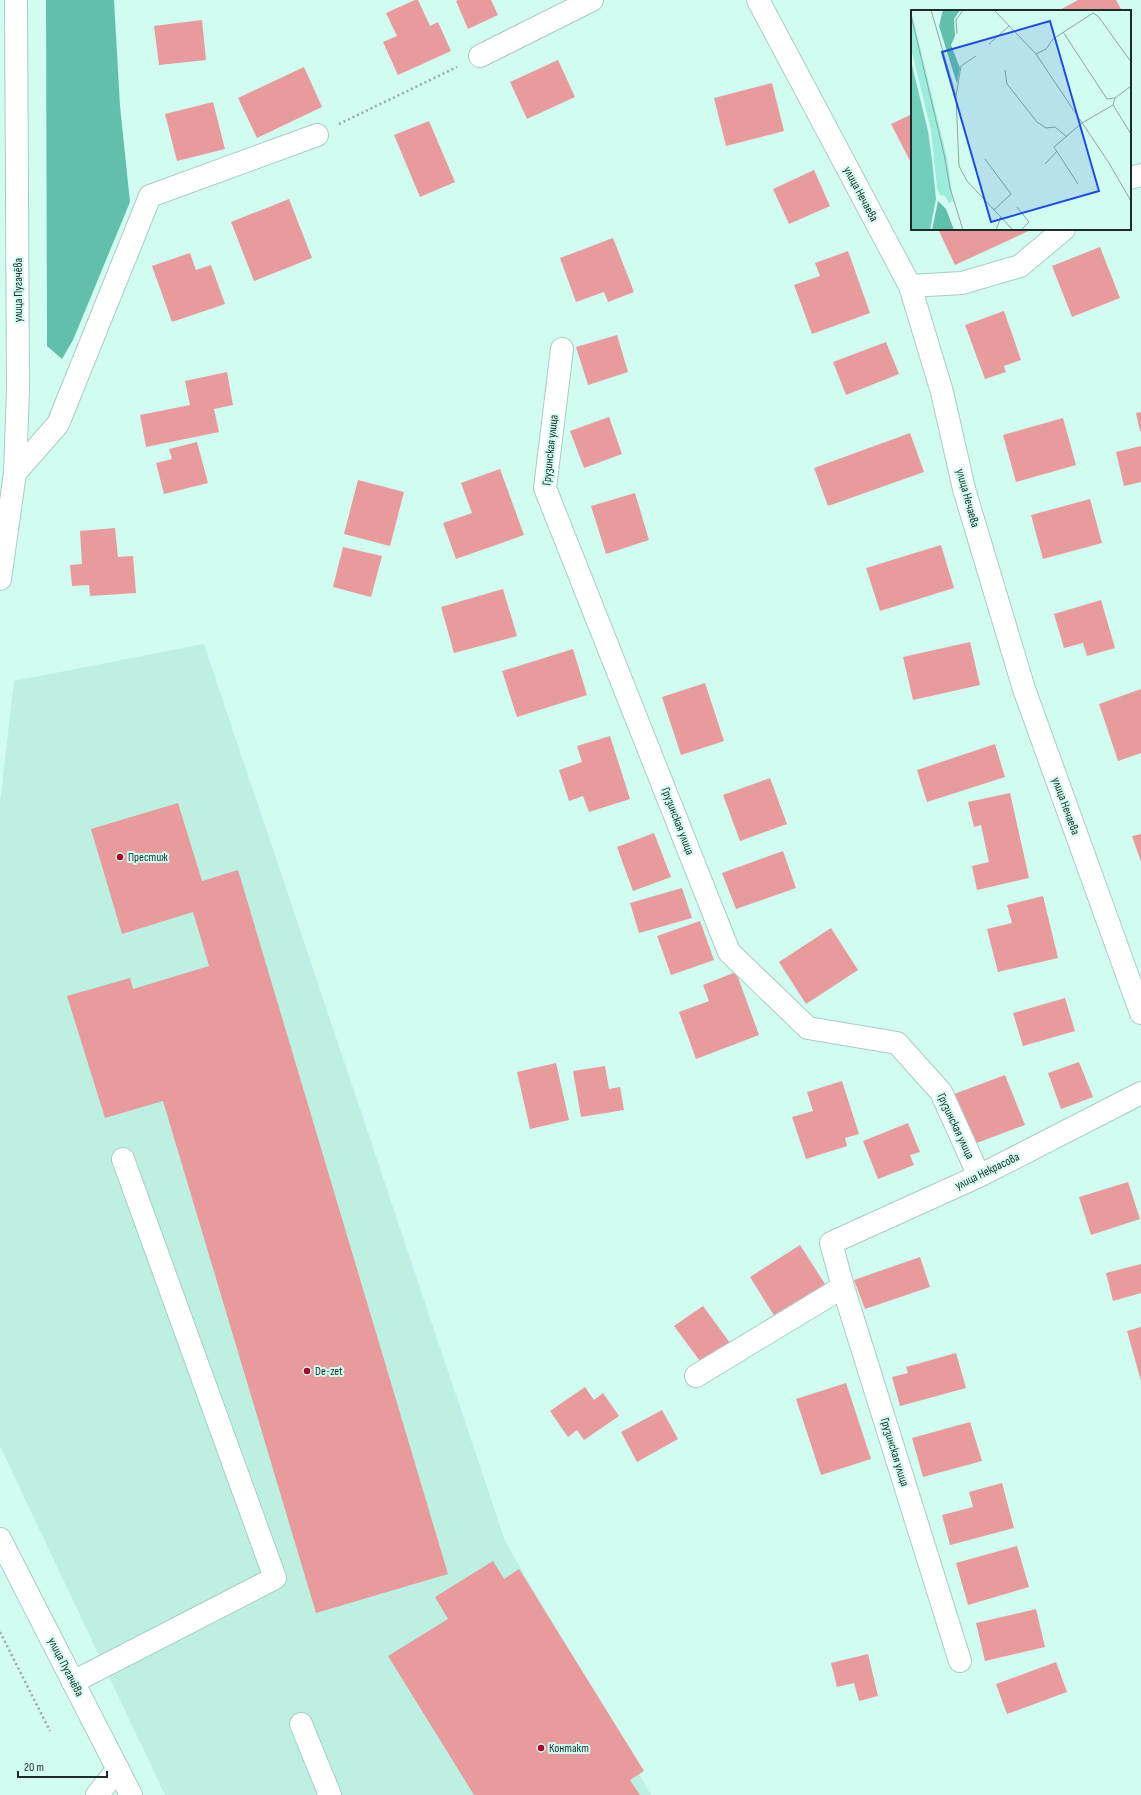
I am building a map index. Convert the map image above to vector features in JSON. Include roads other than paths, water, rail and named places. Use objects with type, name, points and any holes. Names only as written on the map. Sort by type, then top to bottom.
[{"type":"street","name":"улица Пугачёва","points":[[0,579],[15,473],[18,389],[16,0]]},
{"type":"street","points":[[480,56],[592,0]]},
{"type":"street","name":"улица Нечаева","points":[[758,0],[910,286],[942,392],[964,489],[1024,689],[1141,1013]]},
{"type":"street","points":[[15,473],[58,424],[150,196],[317,135]]},
{"type":"street","points":[[1131,178],[1141,175]]},
{"type":"street","points":[[910,286],[962,283],[1020,266],[1063,230]]},
{"type":"street","name":"Грузинская улица","points":[[562,349],[545,488],[729,952],[808,1028],[897,1043],[941,1092],[979,1176]]},
{"type":"street","name":"улица Некрасова","points":[[831,1243],[979,1176],[1141,1093]]},
{"type":"street","points":[[73,1682],[275,1578],[123,1159]]},
{"type":"street","name":"Грузинская улица","points":[[831,1243],[843,1287],[960,1661]]},
{"type":"street","points":[[696,1376],[843,1287]]},
{"type":"street","name":"улица Пугачёва","points":[[0,1539],[131,1795]]},
{"type":"street","points":[[301,1724],[330,1795]]},
{"type":"street","points":[[97,1795],[118,1769]]},
{"type":"place","name":"Престиж","points":[[120,857]]},
{"type":"place","name":"De-zet","points":[[307,1371]]},
{"type":"place","name":"Контакт","points":[[541,1748]]}]
